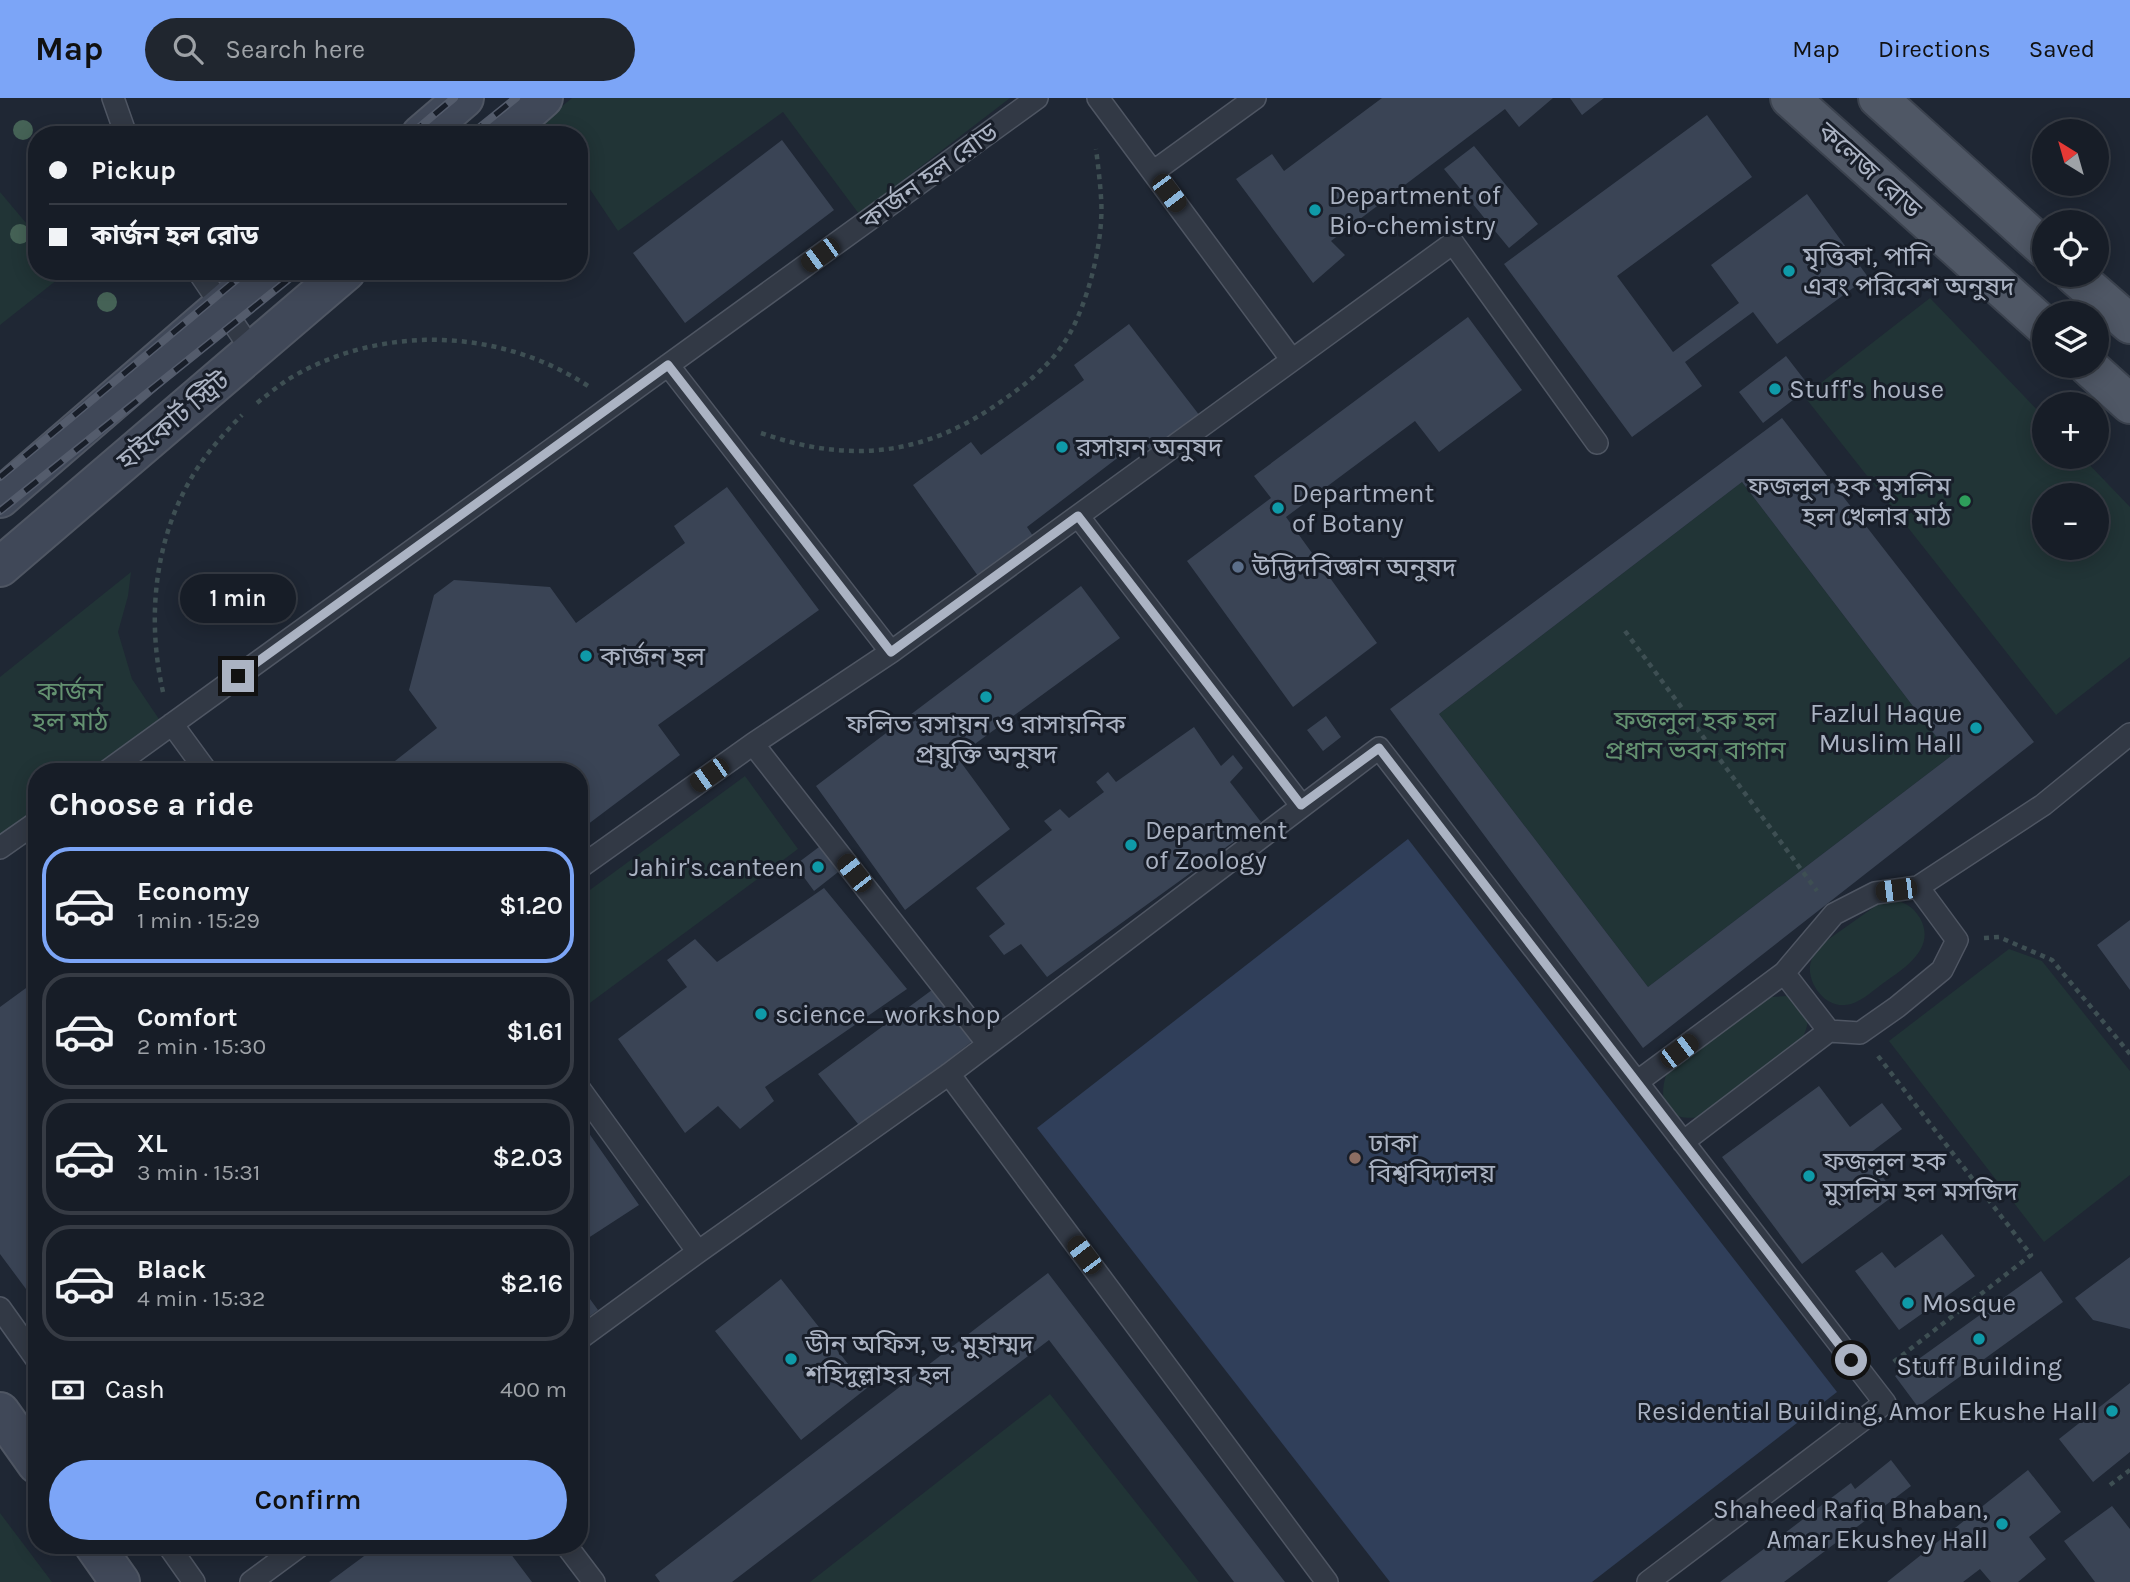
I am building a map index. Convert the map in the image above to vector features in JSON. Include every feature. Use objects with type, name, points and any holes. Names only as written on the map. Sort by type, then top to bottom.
[{"type":"main road","points":[[431,126],[464,98]]},
{"type":"main road","points":[[511,126],[543,98]]},
{"type":"main road","name":"কলেজ রোড","points":[[1790,98],[2032,315]]},
{"type":"main road","points":[[1878,98],[2032,237]]},
{"type":"main road","name":"হাইকোর্ট স্ট্রিট","points":[[0,498],[253,280]]},
{"type":"main road","name":"হাইকোর্ট স্ট্রিট","points":[[0,567],[336,280]]},
{"type":"main road","points":[[2088,287],[2130,324]]},
{"type":"main road","points":[[2101,378],[2130,404]]},
{"type":"main road","points":[[0,1412],[28,1451]]},
{"type":"main road","points":[[100,1554],[120,1582]]},
{"type":"lane","points":[[113,98],[123,126]]},
{"type":"lane","name":"কার্জন হল রোড","points":[[118,763],[1037,98]]},
{"type":"lane","points":[[1098,98],[1293,360]]},
{"type":"lane","points":[[1153,172],[1255,98]]},
{"type":"lane","points":[[588,862],[753,744],[891,652],[1453,243],[1597,443]]},
{"type":"lane","points":[[204,280],[253,352]]},
{"type":"lane","points":[[668,365],[891,652]]},
{"type":"lane","points":[[1078,516],[1301,805]]},
{"type":"lane","points":[[172,724],[200,763]]},
{"type":"lane","points":[[1637,1082],[1784,973],[1834,914],[1875,893],[1919,887],[2043,805],[2130,734]]},
{"type":"lane","points":[[753,744],[988,1044]]},
{"type":"lane","points":[[588,1332],[949,1074],[1379,748],[1885,1403],[1648,1582]]},
{"type":"lane","points":[[0,848],[28,828]]},
{"type":"lane","points":[[1683,1142],[1829,1031],[1860,1033],[1942,970],[1957,940],[1919,887]]},
{"type":"lane","points":[[1784,973],[1829,1031]]},
{"type":"lane","points":[[949,1074],[1327,1582]]},
{"type":"lane","points":[[588,1099],[698,1252]]},
{"type":"lane","points":[[0,1308],[28,1347]]},
{"type":"lane","points":[[174,1554],[194,1582]]},
{"type":"lane","points":[[251,1582],[289,1554]]},
{"type":"lane","points":[[573,1554],[594,1582]]},
{"type":"path","points":[[759,432],[793,444],[840,452],[888,449],[935,439],[978,419],[1017,391],[1054,359],[1076,321],[1089,282],[1099,241],[1102,199],[1095,144]]},
{"type":"path","points":[[172,724],[162,689],[154,639],[155,588],[165,538],[184,491],[212,448],[246,410],[287,380],[333,358],[382,343],[433,339],[484,343],[533,357],[579,380],[615,403]]},
{"type":"path","points":[[1625,631],[1834,914]]},
{"type":"path","points":[[1957,940],[1999,937],[2053,960],[2130,1054]]},
{"type":"path","points":[[1860,1033],[2031,1255],[1868,1382]]},
{"type":"path","points":[[2110,1485],[2130,1470]]},
{"type":"green space","points":[[572,98],[1010,98],[859,214],[783,112],[618,231],[588,186],[588,126],[548,126],[544,121]]},
{"type":"green space","points":[[0,192],[28,225],[28,280],[57,280],[0,325]]},
{"type":"green space","name":"ফজলুল হক মুসলিম হল খেলার মাঠ","points":[[1930,298],[2032,404],[2032,469],[2094,469],[2107,483],[2032,483],[2032,560],[2109,560],[2109,485],[2130,507],[2130,657],[2056,715],[1804,396]]},
{"type":"green space","name":"ফজলুল হক হল প্রধান ভবন বাগান","points":[[1742,482],[1951,756],[1648,987],[1439,714]]},
{"type":"green space","name":"কার্জন হল মাঠ","points":[[131,572],[128,596],[118,632],[132,679],[163,725],[110,763],[28,763],[28,821],[0,841],[0,677]]},
{"type":"green space","points":[[745,776],[798,849],[588,1004],[588,891]]},
{"type":"green space","points":[[1884,900],[1905,903],[1917,913],[1924,929],[1921,949],[1908,965],[1860,1000],[1845,1005],[1831,1002],[1819,993],[1812,980],[1810,966],[1813,956],[1819,946]]},
{"type":"green space","points":[[2009,949],[2042,961],[2130,1071],[2130,1175],[2044,1242],[1889,1041]]},
{"type":"green space","points":[[1787,996],[1807,1014],[1807,1026],[1801,1040],[1701,1117],[1681,1117],[1668,1109],[1663,1095],[1666,1075],[1771,997]]},
{"type":"green space","points":[[1050,1394],[1199,1582],[810,1582]]},
{"type":"green space","points":[[0,1513],[28,1550],[28,1554],[31,1554],[52,1582],[0,1582]]},
{"type":"water","points":[[1408,839],[1837,1392],[1592,1582],[1390,1582],[1037,1128]]},
{"type":"building","name":"Department of Bio-chemistry","points":[[1382,98],[1553,98],[1519,127],[1505,109],[1331,241],[1345,255],[1313,283],[1236,179],[1272,154],[1284,171]]},
{"type":"building","points":[[1570,98],[1604,98],[1582,115]]},
{"type":"building","name":"মৃত্তিকা, পানি এবং পরিবেশ অনুষদ","points":[[1707,115],[1752,177],[1617,276],[1673,352],[1739,303],[1711,265],[1807,194],[1868,277],[1777,344],[1753,312],[1685,362],[1702,386],[1632,437],[1504,264]]},
{"type":"building","points":[[782,140],[834,210],[685,323],[633,253]]},
{"type":"building","points":[[1474,146],[1538,224],[1509,248],[1444,169]]},
{"type":"building","name":"Department of Botany","points":[[1468,317],[1522,390],[1439,452],[1415,421],[1286,517],[1377,643],[1293,707],[1187,561],[1271,498],[1254,476]]},
{"type":"building","name":"রসায়ন অনুষদ","points":[[1129,324],[1200,416],[1152,452],[1141,440],[1027,527],[1033,536],[978,576],[913,485],[971,442],[981,455],[1084,380],[1074,365]]},
{"type":"building","name":"Stuff's house","points":[[1786,356],[1810,387],[1763,423],[1739,392]]},
{"type":"building","name":"Fazlul Haque Muslim Hall","points":[[1782,418],[2034,742],[1643,1048],[1390,709]],"holes":[[[1742,482],[1951,756],[1648,987],[1439,714]]]},
{"type":"building","name":"কার্জন হল","points":[[727,487],[819,610],[658,725],[680,755],[588,824],[588,763],[392,763],[437,728],[409,690],[434,595],[454,580],[550,587],[576,623],[685,543],[674,526]]},
{"type":"building","name":"ফলিত রসায়ন ও রাসায়নিক প্রযুক্তি অনুষদ","points":[[1081,586],[1120,638],[957,757],[1010,829],[905,910],[816,786]]},
{"type":"building","points":[[1326,716],[1341,737],[1323,751],[1307,730]]},
{"type":"building","name":"Department of Zoology","points":[[1194,727],[1221,766],[1233,755],[1243,768],[1230,782],[1261,822],[1047,977],[1021,944],[1004,955],[989,936],[1005,924],[976,888],[1052,830],[1044,821],[1060,809],[1069,818],[1104,792],[1096,782],[1108,772],[1116,782]]},
{"type":"building","name":"Jahir's.canteen","points":[[823,844],[842,869],[814,891],[795,865]]},
{"type":"building","name":"science_workshop","points":[[824,888],[907,989],[765,1087],[774,1101],[740,1129],[718,1106],[685,1133],[618,1039],[687,987],[667,960],[695,939],[717,962]]},
{"type":"building","points":[[2130,920],[2130,990],[2097,945]]},
{"type":"building","points":[[28,987],[26,1289],[0,1254],[0,1007]]},
{"type":"building","points":[[936,987],[976,1038],[862,1129],[818,1074]]},
{"type":"building","name":"ফজলুল হক মুসলিম হল মসজিদ","points":[[1819,1086],[1850,1127],[1882,1103],[1902,1129],[1866,1156],[1896,1194],[1802,1264],[1722,1157]]},
{"type":"building","points":[[588,1132],[639,1205],[588,1238]]},
{"type":"building","name":"Mosque","points":[[1942,1234],[1975,1276],[1899,1330],[1855,1271],[1882,1252],[1895,1268]]},
{"type":"building","points":[[2130,1257],[2130,1329],[2093,1320],[2075,1298]]},
{"type":"building","name":"Stuff Building","points":[[2041,1271],[2063,1302],[1918,1407],[1895,1376]]},
{"type":"building","points":[[1048,1273],[1285,1582],[1234,1582],[1049,1340],[732,1582],[660,1582],[655,1575]]},
{"type":"building","name":"ডীন অফিস, ড. মুহাম্মদ শহিদুল্লাহর হল","points":[[781,1279],[867,1388],[801,1440],[715,1331]]},
{"type":"building","points":[[588,1296],[598,1310],[588,1317]]},
{"type":"building","name":"Residential Building, Amor Ekushe Hall","points":[[2130,1383],[2130,1452],[2093,1482],[2059,1439]]},
{"type":"building","points":[[1891,1460],[1911,1486],[1784,1582],[1720,1582],[1851,1483],[1855,1489]]},
{"type":"building","name":"Shaheed Rafiq Bhaban, Amar Ekushey Hall","points":[[2028,1470],[2061,1512],[2029,1537],[2046,1559],[2018,1582],[1991,1582],[1980,1569],[1963,1582],[1887,1582]]},
{"type":"building","points":[[2112,1506],[2130,1529],[2130,1582],[2095,1582],[2064,1541]]},
{"type":"building","points":[[367,1554],[511,1554],[532,1582],[329,1582]]},
{"type":"railway","points":[[421,126],[454,98]]},
{"type":"railway","points":[[481,126],[516,98]]},
{"type":"railway","points":[[0,477],[236,280]]},
{"type":"railway","points":[[0,511],[288,280]]},
{"type":"place","name":"Department of Bio-chemistry","points":[[1315,210]]},
{"type":"place","name":"মৃত্তিকা, পানি এবং পরিবেশ অনুষদ","points":[[1789,271]]},
{"type":"place","name":"Stuff's house","points":[[1775,389]]},
{"type":"place","name":"রসায়ন অনুষদ","points":[[1062,447]]},
{"type":"place","name":"ফজলুল হক মুসলিম হল খেলার মাঠ","points":[[1965,501]]},
{"type":"place","name":"Department of Botany","points":[[1278,508]]},
{"type":"place","name":"উদ্ভিদবিজ্ঞান অনুষদ","points":[[1238,567]]},
{"type":"place","name":"কার্জন হল","points":[[586,656]]},
{"type":"place","name":"ফলিত রসায়ন ও রাসায়নিক প্রযুক্তি অনুষদ","points":[[986,697]]},
{"type":"place","name":"Fazlul Haque Muslim Hall","points":[[1976,728]]},
{"type":"place","name":"Department of Zoology","points":[[1131,845]]},
{"type":"place","name":"Jahir's.canteen","points":[[818,867]]},
{"type":"place","name":"science_workshop","points":[[761,1014]]},
{"type":"place","name":"ঢাকা বিশ্ববিদ্যালয়","points":[[1355,1158]]},
{"type":"place","name":"ফজলুল হক মুসলিম হল মসজিদ","points":[[1809,1176]]},
{"type":"place","name":"Mosque","points":[[1908,1303]]},
{"type":"place","name":"Stuff Building","points":[[1979,1339]]},
{"type":"place","name":"ডীন অফিস, ড. মুহাম্মদ শহিদুল্লাহর হল","points":[[791,1359]]},
{"type":"place","name":"Residential Building, Amor Ekushe Hall","points":[[2112,1411]]},
{"type":"place","name":"Shaheed Rafiq Bhaban, Amar Ekushey Hall","points":[[2002,1524]]},
{"type":"route","points":[[238,676],[668,365],[891,652],[1078,516],[1301,805],[1379,748],[1851,1360]]}]
